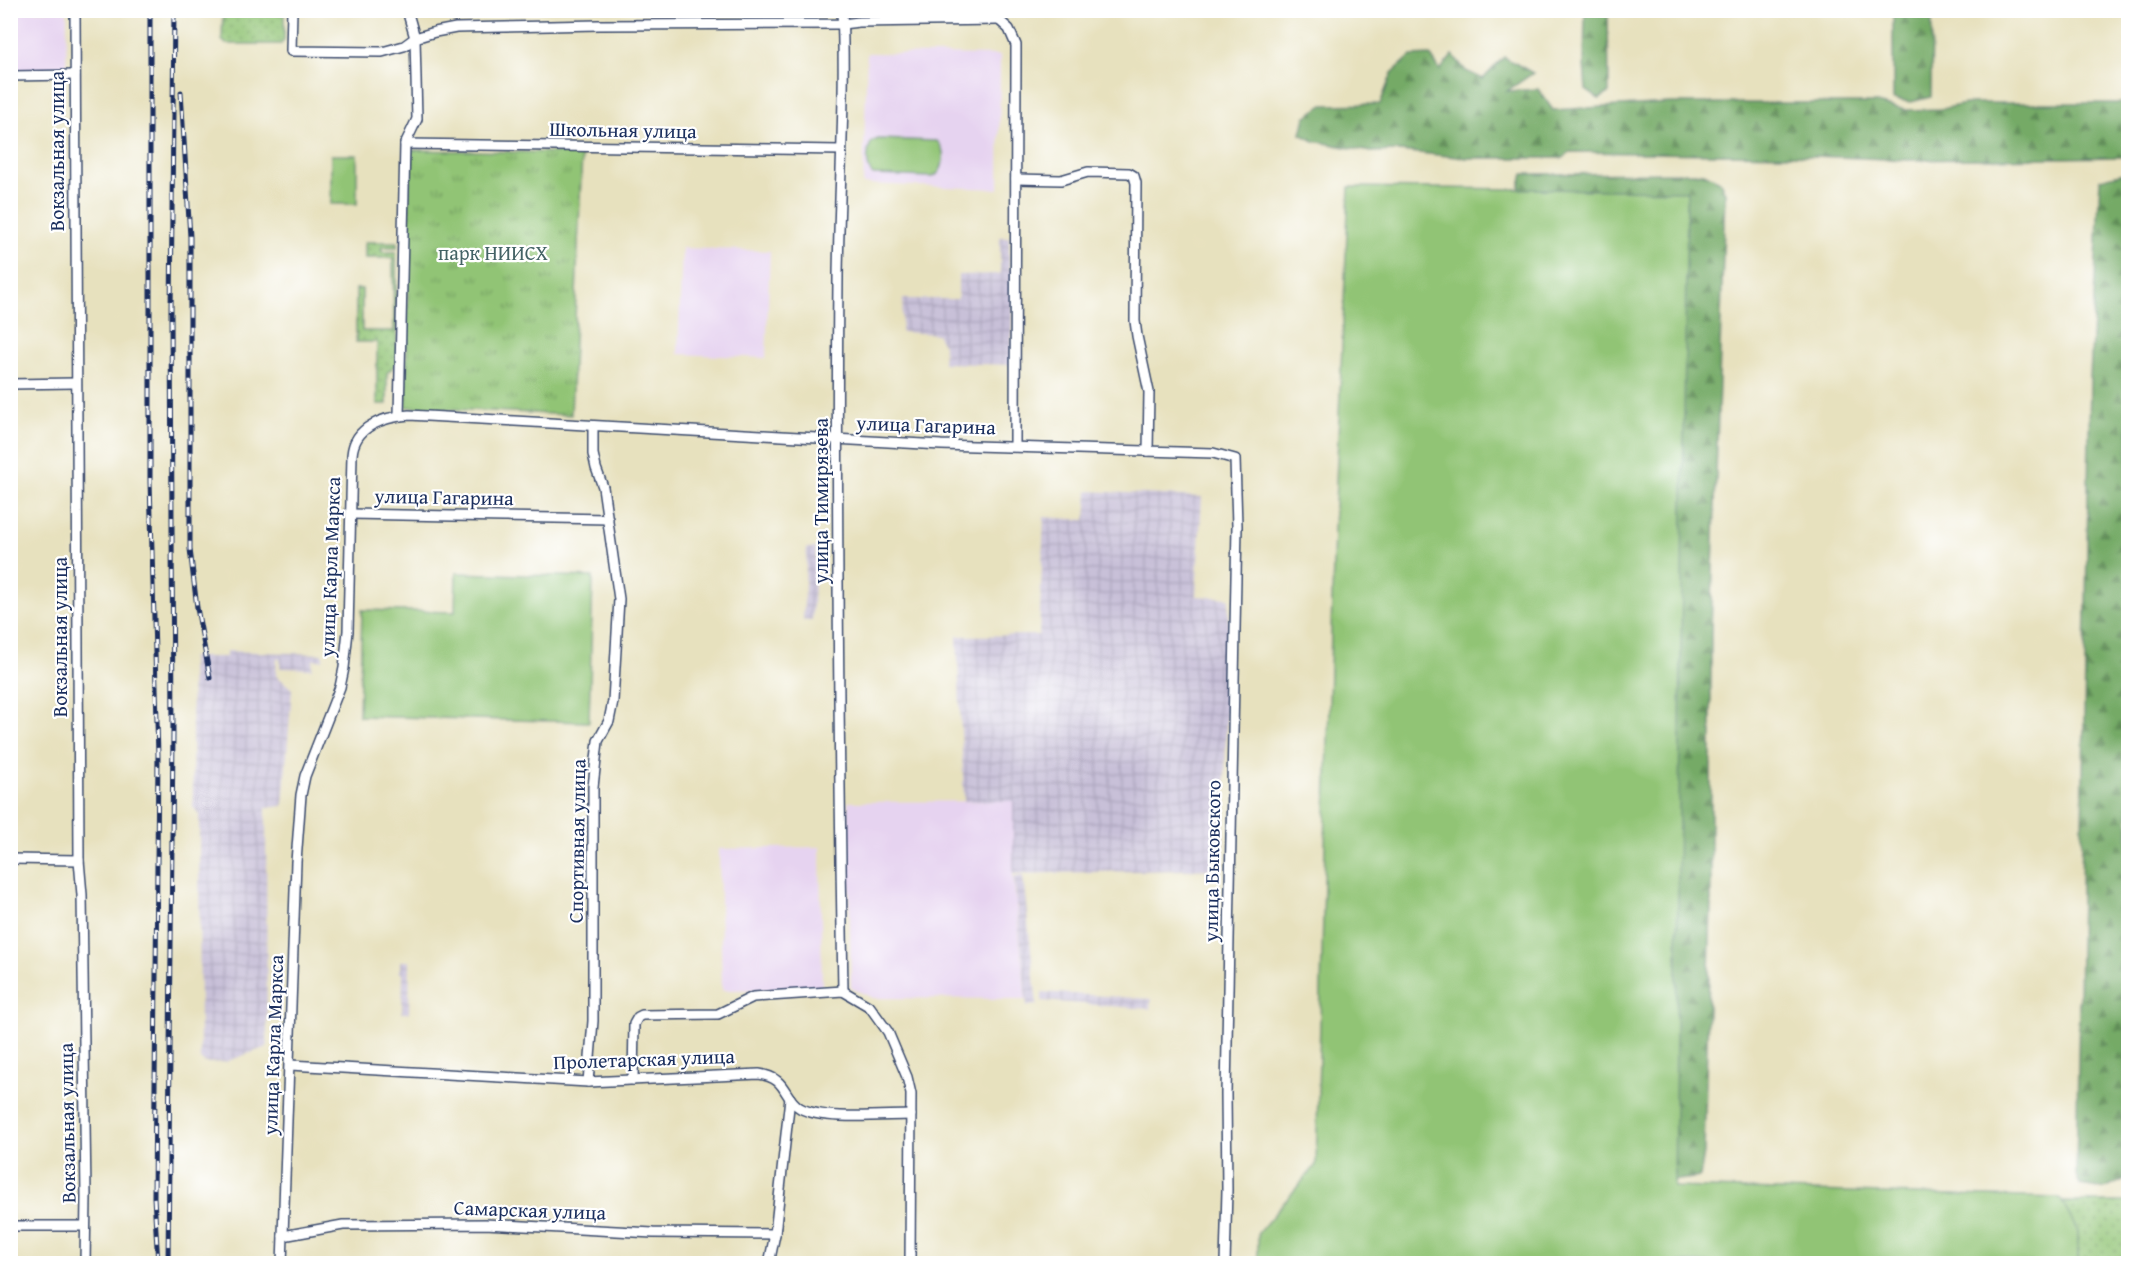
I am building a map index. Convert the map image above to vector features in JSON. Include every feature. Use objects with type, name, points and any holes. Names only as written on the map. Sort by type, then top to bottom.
[{"type":"street","name":"Вокзальная улица","points":[[75,10],[79,860],[82,930],[85,1263]]},
{"type":"street","points":[[292,10],[291,51],[382,52],[404,46],[415,38],[456,28],[842,24],[999,15],[1016,45],[1015,446]]},
{"type":"street","points":[[399,416],[405,144],[417,119],[415,38],[407,10]]},
{"type":"street","name":"улица Тимирязева","points":[[842,10],[838,440],[839,797],[843,991]]},
{"type":"street","points":[[10,76],[75,75]]},
{"type":"street","name":"Школьная улица","points":[[405,144],[841,150]]},
{"type":"street","points":[[1017,179],[1061,180],[1088,172],[1129,173],[1134,176],[1136,183],[1135,321],[1149,393],[1148,451]]},
{"type":"street","points":[[10,384],[76,383]]},
{"type":"street","name":"улица Гагарина","points":[[399,416],[838,440],[1213,453],[1235,459]]},
{"type":"street","name":"улица Карла Маркса","points":[[282,1263],[301,795],[305,776],[340,687],[344,668],[348,631],[354,443],[374,423],[399,416]]},
{"type":"street","name":"Спортивная улица","points":[[588,1082],[593,1021],[593,787],[598,741],[609,721],[613,701],[619,599],[603,487],[593,454],[594,426]]},
{"type":"street","name":"улица Быковского","points":[[1225,1263],[1237,526],[1235,459]]},
{"type":"street","name":"улица Гагарина","points":[[351,514],[608,519]]},
{"type":"street","points":[[10,859],[79,860]]},
{"type":"street","points":[[633,1080],[634,1024],[642,1015],[718,1014],[753,997],[843,991],[854,996],[870,1007],[888,1032],[907,1077],[911,1094],[910,1263]]},
{"type":"street","name":"Пролетарская улица","points":[[290,1065],[588,1082],[759,1074],[773,1077],[800,1108],[820,1114],[911,1115]]},
{"type":"street","points":[[769,1263],[775,1234],[790,1098]]},
{"type":"street","name":"Самарская улица","points":[[284,1236],[343,1225],[485,1224],[653,1233],[775,1234]]},
{"type":"street","points":[[10,1226],[85,1226]]},
{"type":"shaded area","points":[[10,11],[67,11],[66,71],[11,72]]},
{"type":"shaded area","points":[[867,53],[1000,55],[999,189],[863,184]]},
{"type":"shaded area","points":[[1000,237],[1009,237],[1009,269],[1013,269],[1011,365],[943,363],[944,346],[937,334],[901,332],[903,299],[958,299],[958,275],[1000,274]]},
{"type":"shaded area","points":[[682,248],[770,251],[766,358],[678,354]]},
{"type":"shaded area","points":[[1088,491],[1202,497],[1196,596],[1229,598],[1223,869],[1013,874],[1013,801],[964,801],[957,636],[1039,635],[1044,517],[1086,520]]},
{"type":"shaded area","points":[[807,548],[816,548],[812,620],[803,620]]},
{"type":"shaded area","points":[[226,651],[323,654],[323,660],[313,660],[312,669],[280,668],[280,659],[277,659],[276,675],[292,689],[283,806],[266,808],[267,1047],[225,1062],[205,1063],[200,1059],[199,814],[193,807],[191,657],[226,657]]},
{"type":"shaded area","points":[[1013,801],[1013,874],[1026,999],[873,998],[851,988],[848,802]]},
{"type":"shaded area","points":[[820,847],[822,989],[722,990],[719,849]]},
{"type":"shaded area","points":[[1023,876],[1037,1005],[1027,1006],[1014,877]]},
{"type":"shaded area","points":[[400,961],[410,961],[409,1013],[402,1013],[403,974],[400,973]]},
{"type":"shaded area","points":[[1042,992],[1151,999],[1150,1009],[1042,1001]]},
{"type":"green space","points":[[223,11],[284,11],[284,40],[281,44],[226,44],[222,40]]},
{"type":"green space","points":[[1585,11],[1608,11],[1609,93],[1599,99],[1586,90]]},
{"type":"green space","points":[[1893,11],[1932,11],[1931,97],[1911,102],[1893,99]]},
{"type":"green space","points":[[1430,55],[1440,70],[1453,55],[1466,71],[1483,79],[1504,57],[1533,73],[1507,91],[1538,89],[1553,110],[1670,103],[1876,103],[1906,110],[1940,109],[1971,103],[2128,103],[2128,157],[1908,160],[1791,155],[1570,152],[1563,158],[1467,158],[1399,151],[1371,152],[1314,141],[1301,134],[1305,117],[1323,105],[1380,104],[1392,73],[1411,56]]},
{"type":"green space","points":[[878,139],[937,141],[943,155],[940,171],[932,177],[873,175],[868,164],[868,155],[871,142]]},
{"type":"green space","name":"парк НИИСХ","points":[[410,150],[582,153],[571,415],[406,407]]},
{"type":"green space","points":[[331,155],[357,155],[357,204],[331,204]]},
{"type":"green space","points":[[2128,172],[2128,882],[2125,1179],[2105,1189],[2080,1185],[2076,1175],[2090,377],[2100,179]]},
{"type":"green space","points":[[1704,173],[1720,181],[1725,193],[1711,633],[1711,903],[1704,1153],[1700,1177],[1672,1181],[1514,208],[1523,174]]},
{"type":"green space","points":[[1349,187],[1687,191],[1674,1187],[2060,1198],[2078,1232],[2078,1263],[1258,1263],[1258,1233],[1316,1165],[1334,528]]},
{"type":"green space","points":[[365,242],[397,242],[397,247],[382,247],[382,252],[396,252],[397,363],[387,373],[387,404],[377,404],[377,342],[356,342],[356,289],[362,289],[362,331],[394,331],[393,258],[365,258]]},
{"type":"green space","points":[[456,573],[593,577],[589,722],[359,716],[362,610],[455,612]]},
{"type":"green space","points":[[1939,1202],[2128,1202],[2128,1263],[2003,1263]]},
{"type":"railway","points":[[150,10],[150,482],[158,755],[154,1197],[158,1264]]},
{"type":"railway","points":[[168,1264],[173,733],[171,314],[174,10]]},
{"type":"railway","points":[[181,92],[190,237],[190,549],[197,608],[210,678]]}]
